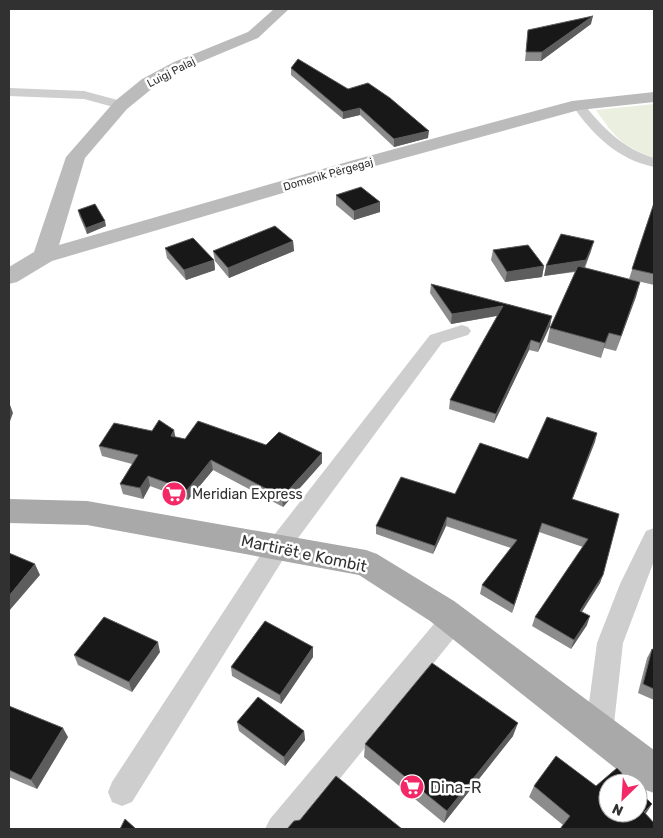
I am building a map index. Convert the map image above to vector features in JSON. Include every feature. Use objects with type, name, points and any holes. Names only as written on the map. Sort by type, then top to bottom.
[{"type":"main road","name":"Luigj Palaj","points":[[44,256],[76,157],[121,105],[148,83],[180,65],[254,35],[282,9]]},
{"type":"main road","name":"Domenik Përgegaj","points":[[9,277],[44,256],[361,164],[578,105],[654,97]]},
{"type":"main road","name":"Martirët e Kombit","points":[[9,511],[87,513],[366,563],[453,620],[654,774]]},
{"type":"street","points":[[9,92],[84,95],[121,105]]},
{"type":"street","points":[[578,105],[601,134],[622,152],[654,163]]},
{"type":"street","points":[[122,792],[279,546],[436,339],[462,331]]},
{"type":"street","points":[[600,733],[610,643],[632,584],[654,536]]},
{"type":"street","points":[[280,829],[453,620]]},
{"type":"green space","points":[[654,104],[654,158],[626,145],[614,135],[596,110]]},
{"type":"building","points":[[593,16],[542,52],[526,52],[528,30]]},
{"type":"building","points":[[298,59],[348,89],[368,83],[390,98],[429,131],[394,139],[360,108],[343,112],[291,68]]},
{"type":"building","points":[[361,187],[380,202],[354,211],[336,195]]},
{"type":"building","points":[[654,203],[654,274],[632,269]]},
{"type":"building","points":[[95,204],[105,221],[86,228],[78,210]]},
{"type":"building","points":[[275,226],[293,241],[228,268],[213,251]]},
{"type":"building","points":[[561,234],[594,241],[586,260],[546,266]]},
{"type":"building","points":[[193,238],[214,260],[184,270],[165,248]]},
{"type":"building","points":[[528,245],[544,266],[507,272],[493,250]]},
{"type":"building","points":[[578,266],[640,282],[621,336],[609,333],[605,343],[550,328]]},
{"type":"building","points":[[431,284],[552,316],[540,343],[531,340],[496,414],[450,400],[503,306],[452,314]]},
{"type":"building","points":[[547,417],[597,433],[572,499],[619,514],[603,575],[580,611],[590,616],[574,640],[535,617],[588,539],[542,523],[514,605],[482,585],[517,540],[447,517],[435,546],[376,526],[401,477],[455,494],[480,443],[528,459]]},
{"type":"building","points":[[159,420],[174,430],[171,436],[185,439],[198,421],[266,445],[279,432],[322,453],[282,497],[211,460],[187,490],[148,476],[140,488],[120,484],[138,455],[99,446],[114,423],[152,431]]},
{"type":"building","points":[[9,553],[35,564],[9,596]]},
{"type":"building","points":[[104,617],[158,642],[129,682],[74,655]]},
{"type":"building","points":[[265,621],[313,647],[280,695],[231,667]]},
{"type":"building","points":[[652,649],[654,650],[654,689],[643,684]]},
{"type":"building","points":[[432,663],[518,723],[447,811],[365,744]]},
{"type":"building","points":[[258,697],[304,731],[284,757],[237,722]]},
{"type":"building","points":[[9,706],[63,728],[31,780],[9,770]]},
{"type":"building","points":[[556,756],[596,786],[598,784],[598,823],[648,823],[648,816],[654,823],[654,829],[560,829],[570,816],[534,786]]},
{"type":"building","points":[[617,768],[622,773],[611,773]]},
{"type":"building","points":[[336,776],[402,829],[287,829],[294,821],[300,820]]},
{"type":"building","points":[[648,800],[652,804],[648,808]]},
{"type":"building","points":[[125,819],[136,829],[120,829]]},
{"type":"place","name":"Meridian Express","points":[[174,494]]},
{"type":"place","name":"Dina-R","points":[[412,787]]}]
